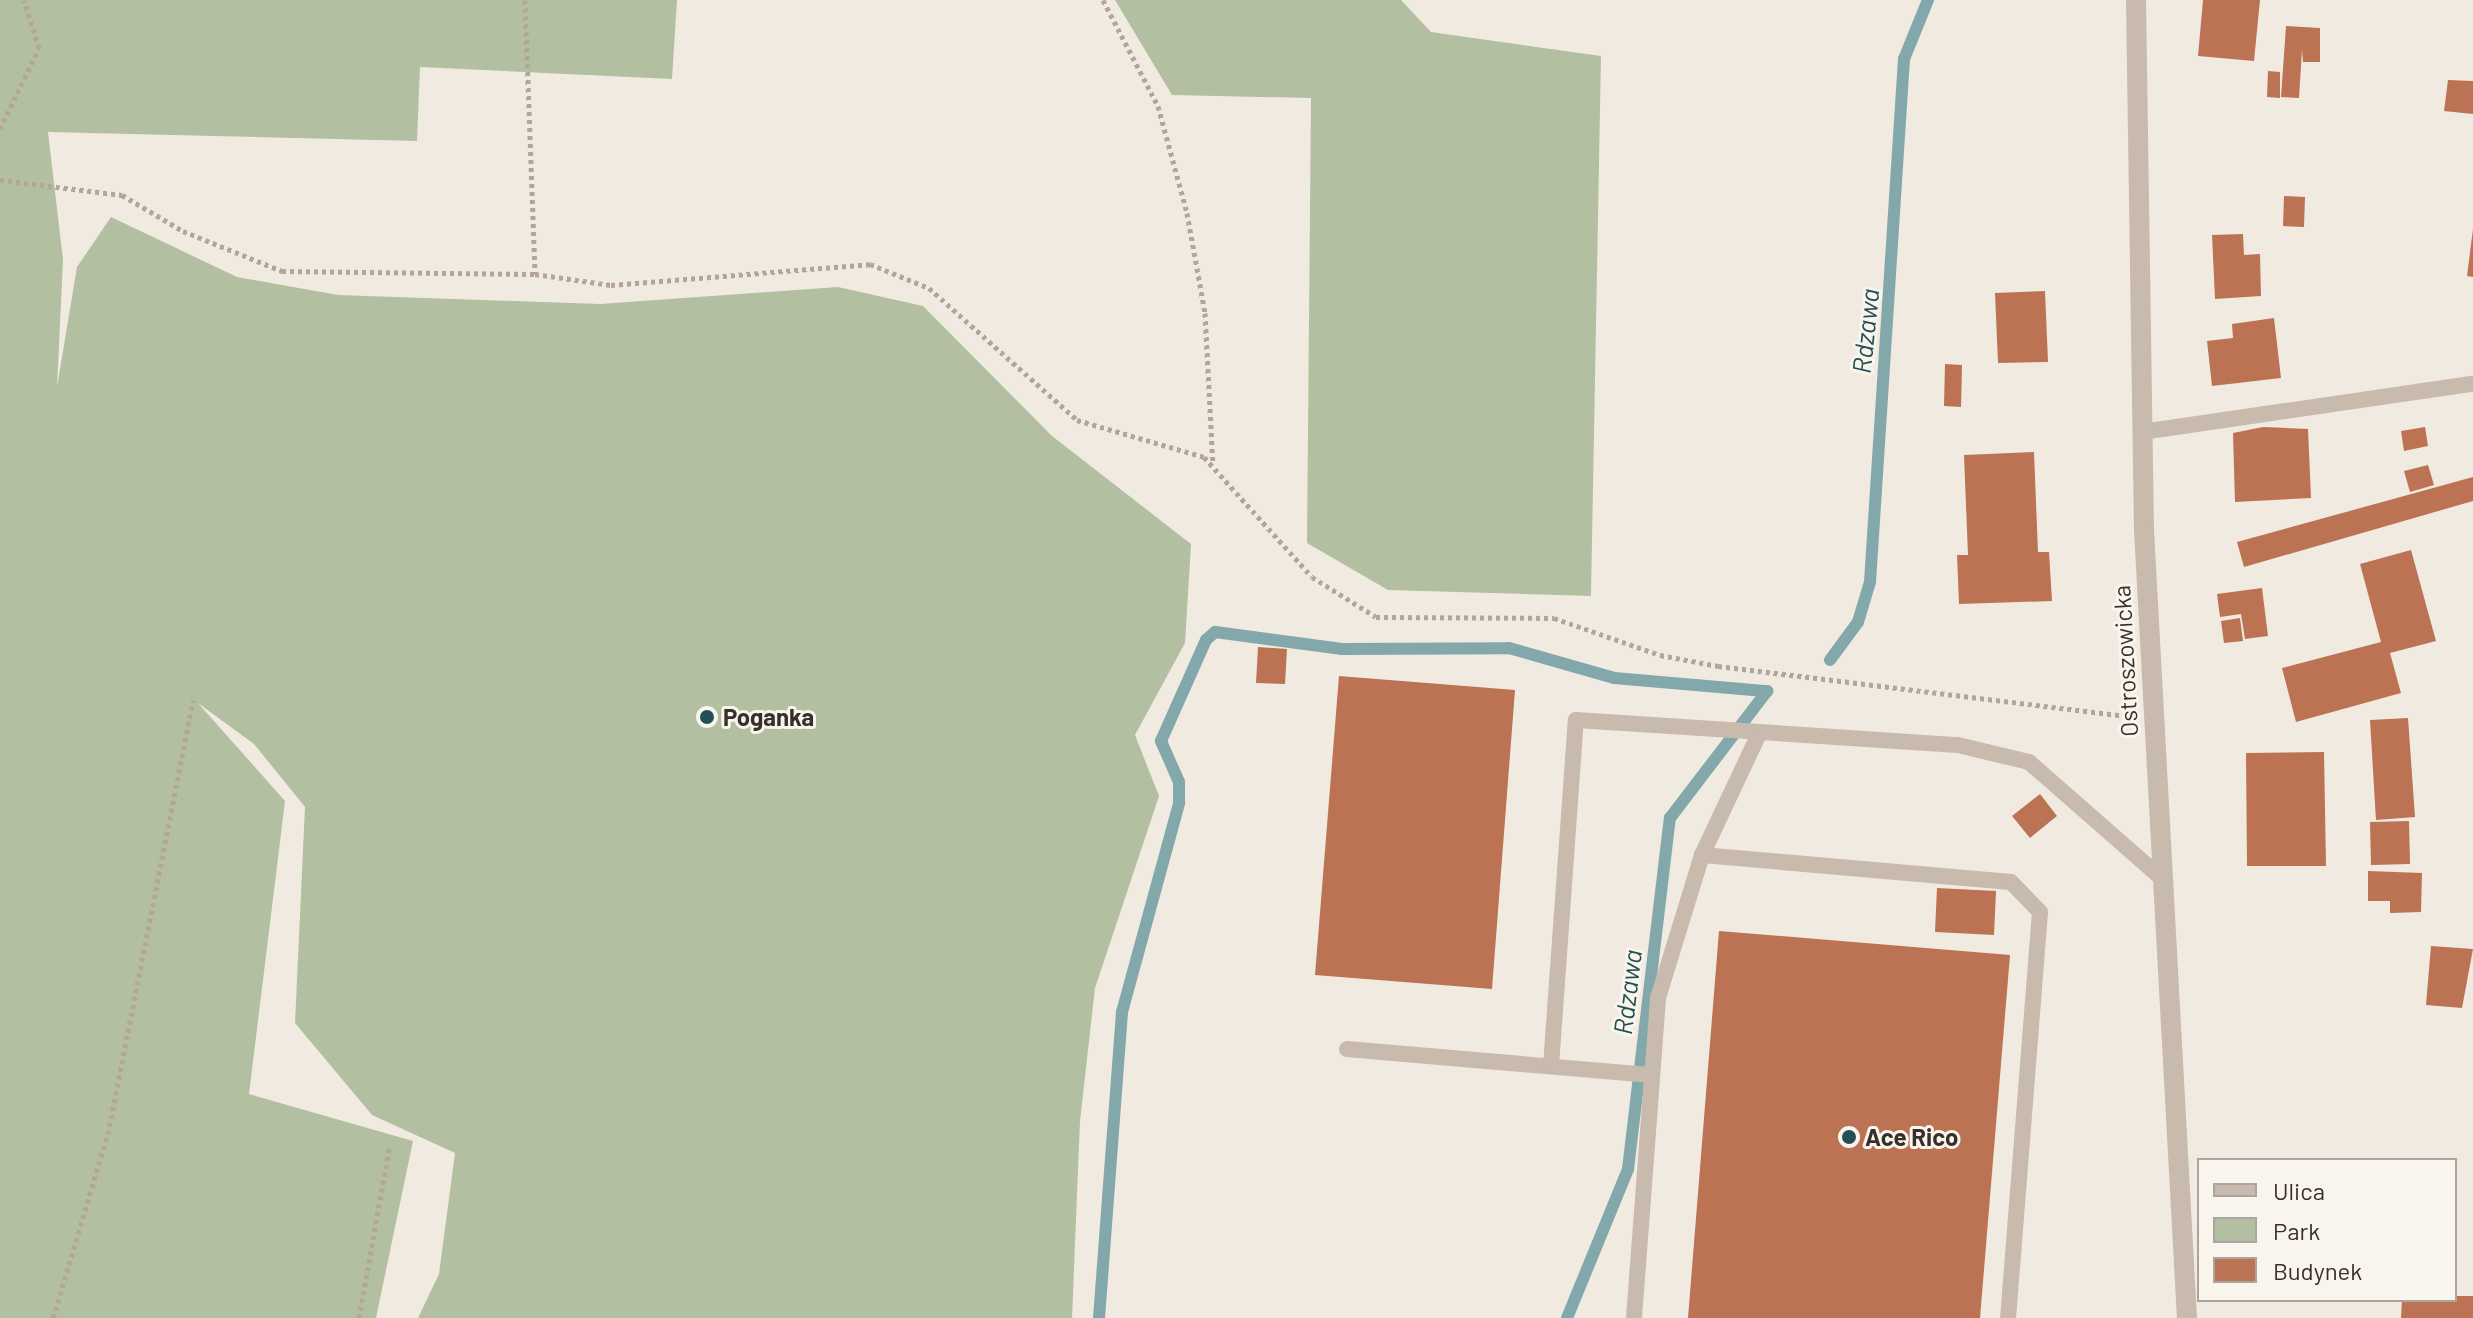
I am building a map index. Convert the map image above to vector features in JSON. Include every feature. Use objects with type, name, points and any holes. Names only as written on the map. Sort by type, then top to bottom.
[{"type":"street","name":"Ostroszowicka","points":[[2136,0],[2142,432],[2154,721],[2187,1318]]},
{"type":"lane","points":[[2142,432],[2473,384]]},
{"type":"lane","points":[[1551,1066],[1576,720],[1958,745],[2029,762],[2164,880]]},
{"type":"lane","points":[[1634,1318],[1658,998],[1702,855],[1760,732]]},
{"type":"lane","points":[[1702,855],[2011,882],[2040,912],[2008,1318]]},
{"type":"lane","points":[[1347,1049],[1652,1075]]},
{"type":"path","points":[[0,129],[39,48],[24,0]]},
{"type":"path","points":[[525,0],[535,274]]},
{"type":"path","points":[[1103,0],[1158,106],[1187,213],[1205,313],[1213,465]]},
{"type":"path","points":[[0,180],[122,195],[183,231],[282,271],[535,274],[611,285],[870,264],[929,288],[1077,420],[1097,431],[1180,445],[1213,465],[1312,577],[1376,617],[1554,618],[1660,655],[1718,666],[2154,721]]},
{"type":"path","points":[[53,1318],[108,1134],[193,700]]},
{"type":"path","points":[[359,1318],[389,1149]]},
{"type":"green space","points":[[0,0],[677,0],[672,79],[420,67],[417,141],[48,132],[63,260],[57,387],[77,267],[111,217],[237,277],[338,295],[600,304],[838,287],[923,306],[1052,436],[1191,544],[1185,643],[1135,735],[1159,796],[1095,988],[1080,1121],[1072,1318],[418,1318],[439,1274],[455,1153],[372,1115],[295,1023],[305,807],[254,744],[198,703],[285,801],[249,1094],[413,1141],[376,1318],[0,1318]]},
{"type":"green space","points":[[1115,0],[1401,0],[1431,32],[1601,56],[1591,596],[1388,590],[1307,543],[1311,98],[1172,95]]},
{"type":"building","points":[[2203,0],[2260,0],[2254,61],[2198,56]]},
{"type":"building","points":[[2286,26],[2320,28],[2320,62],[2303,62],[2302,50],[2299,98],[2281,97]]},
{"type":"building","points":[[2268,71],[2280,72],[2280,98],[2267,97]]},
{"type":"building","points":[[2448,80],[2473,81],[2473,114],[2444,111]]},
{"type":"building","points":[[2284,196],[2305,197],[2304,227],[2283,226]]},
{"type":"building","points":[[2473,229],[2473,277],[2467,276]]},
{"type":"building","points":[[2243,234],[2244,255],[2260,254],[2261,296],[2215,299],[2212,235]]},
{"type":"building","points":[[2045,291],[2048,362],[1998,363],[1995,293]]},
{"type":"building","points":[[2274,318],[2281,378],[2212,386],[2207,341],[2233,338],[2232,324]]},
{"type":"building","points":[[1945,364],[1962,365],[1961,407],[1944,406]]},
{"type":"building","points":[[2263,427],[2308,429],[2311,498],[2235,502],[2233,433]]},
{"type":"building","points":[[2425,427],[2428,446],[2404,451],[2401,431]]},
{"type":"building","points":[[2034,452],[2038,552],[2049,552],[2052,601],[1959,604],[1957,555],[1968,555],[1964,455]]},
{"type":"building","points":[[2428,465],[2434,485],[2410,492],[2404,471]]},
{"type":"building","points":[[2473,477],[2473,501],[2244,567],[2237,542]]},
{"type":"building","points":[[2411,550],[2436,641],[2390,653],[2401,693],[2296,722],[2282,668],[2381,642],[2360,564]]},
{"type":"building","points":[[2262,588],[2268,636],[2245,639],[2241,614],[2220,617],[2217,594]]},
{"type":"building","points":[[2240,618],[2243,641],[2224,643],[2221,621]]},
{"type":"building","points":[[1258,647],[1287,649],[1285,684],[1256,683]]},
{"type":"building","points":[[1339,676],[1515,690],[1492,989],[1315,975]]},
{"type":"building","points":[[2408,718],[2415,817],[2376,820],[2370,720]]},
{"type":"building","points":[[2324,752],[2326,866],[2247,866],[2246,753]]},
{"type":"building","points":[[2040,794],[2057,816],[2030,838],[2012,816]]},
{"type":"building","points":[[2409,821],[2410,864],[2371,865],[2370,822]]},
{"type":"building","points":[[2368,871],[2422,873],[2421,912],[2390,913],[2390,901],[2368,901]]},
{"type":"building","points":[[1937,888],[1996,891],[1994,935],[1935,932]]},
{"type":"building","name":"Ace Rico","points":[[1719,931],[2010,955],[1980,1318],[1688,1318]]},
{"type":"building","points":[[2431,946],[2473,949],[2462,1008],[2426,1005]]},
{"type":"building","points":[[2457,1296],[2473,1296],[2473,1318],[2401,1318],[2402,1302],[2457,1302]]},
{"type":"waterway","name":"Rdzawa","points":[[1830,660],[1858,622],[1870,582],[1904,59],[1928,0]]},
{"type":"waterway","points":[[1099,1318],[1122,1012],[1179,803],[1179,782],[1161,741],[1206,640],[1215,632],[1342,649],[1509,648],[1614,678],[1767,691]]},
{"type":"waterway","name":"Rdzawa","points":[[1567,1318],[1628,1169],[1670,818],[1767,691]]},
{"type":"place","name":"Poganka","points":[[707,717]]},
{"type":"place","name":"Ace Rico","points":[[1849,1137]]}]
